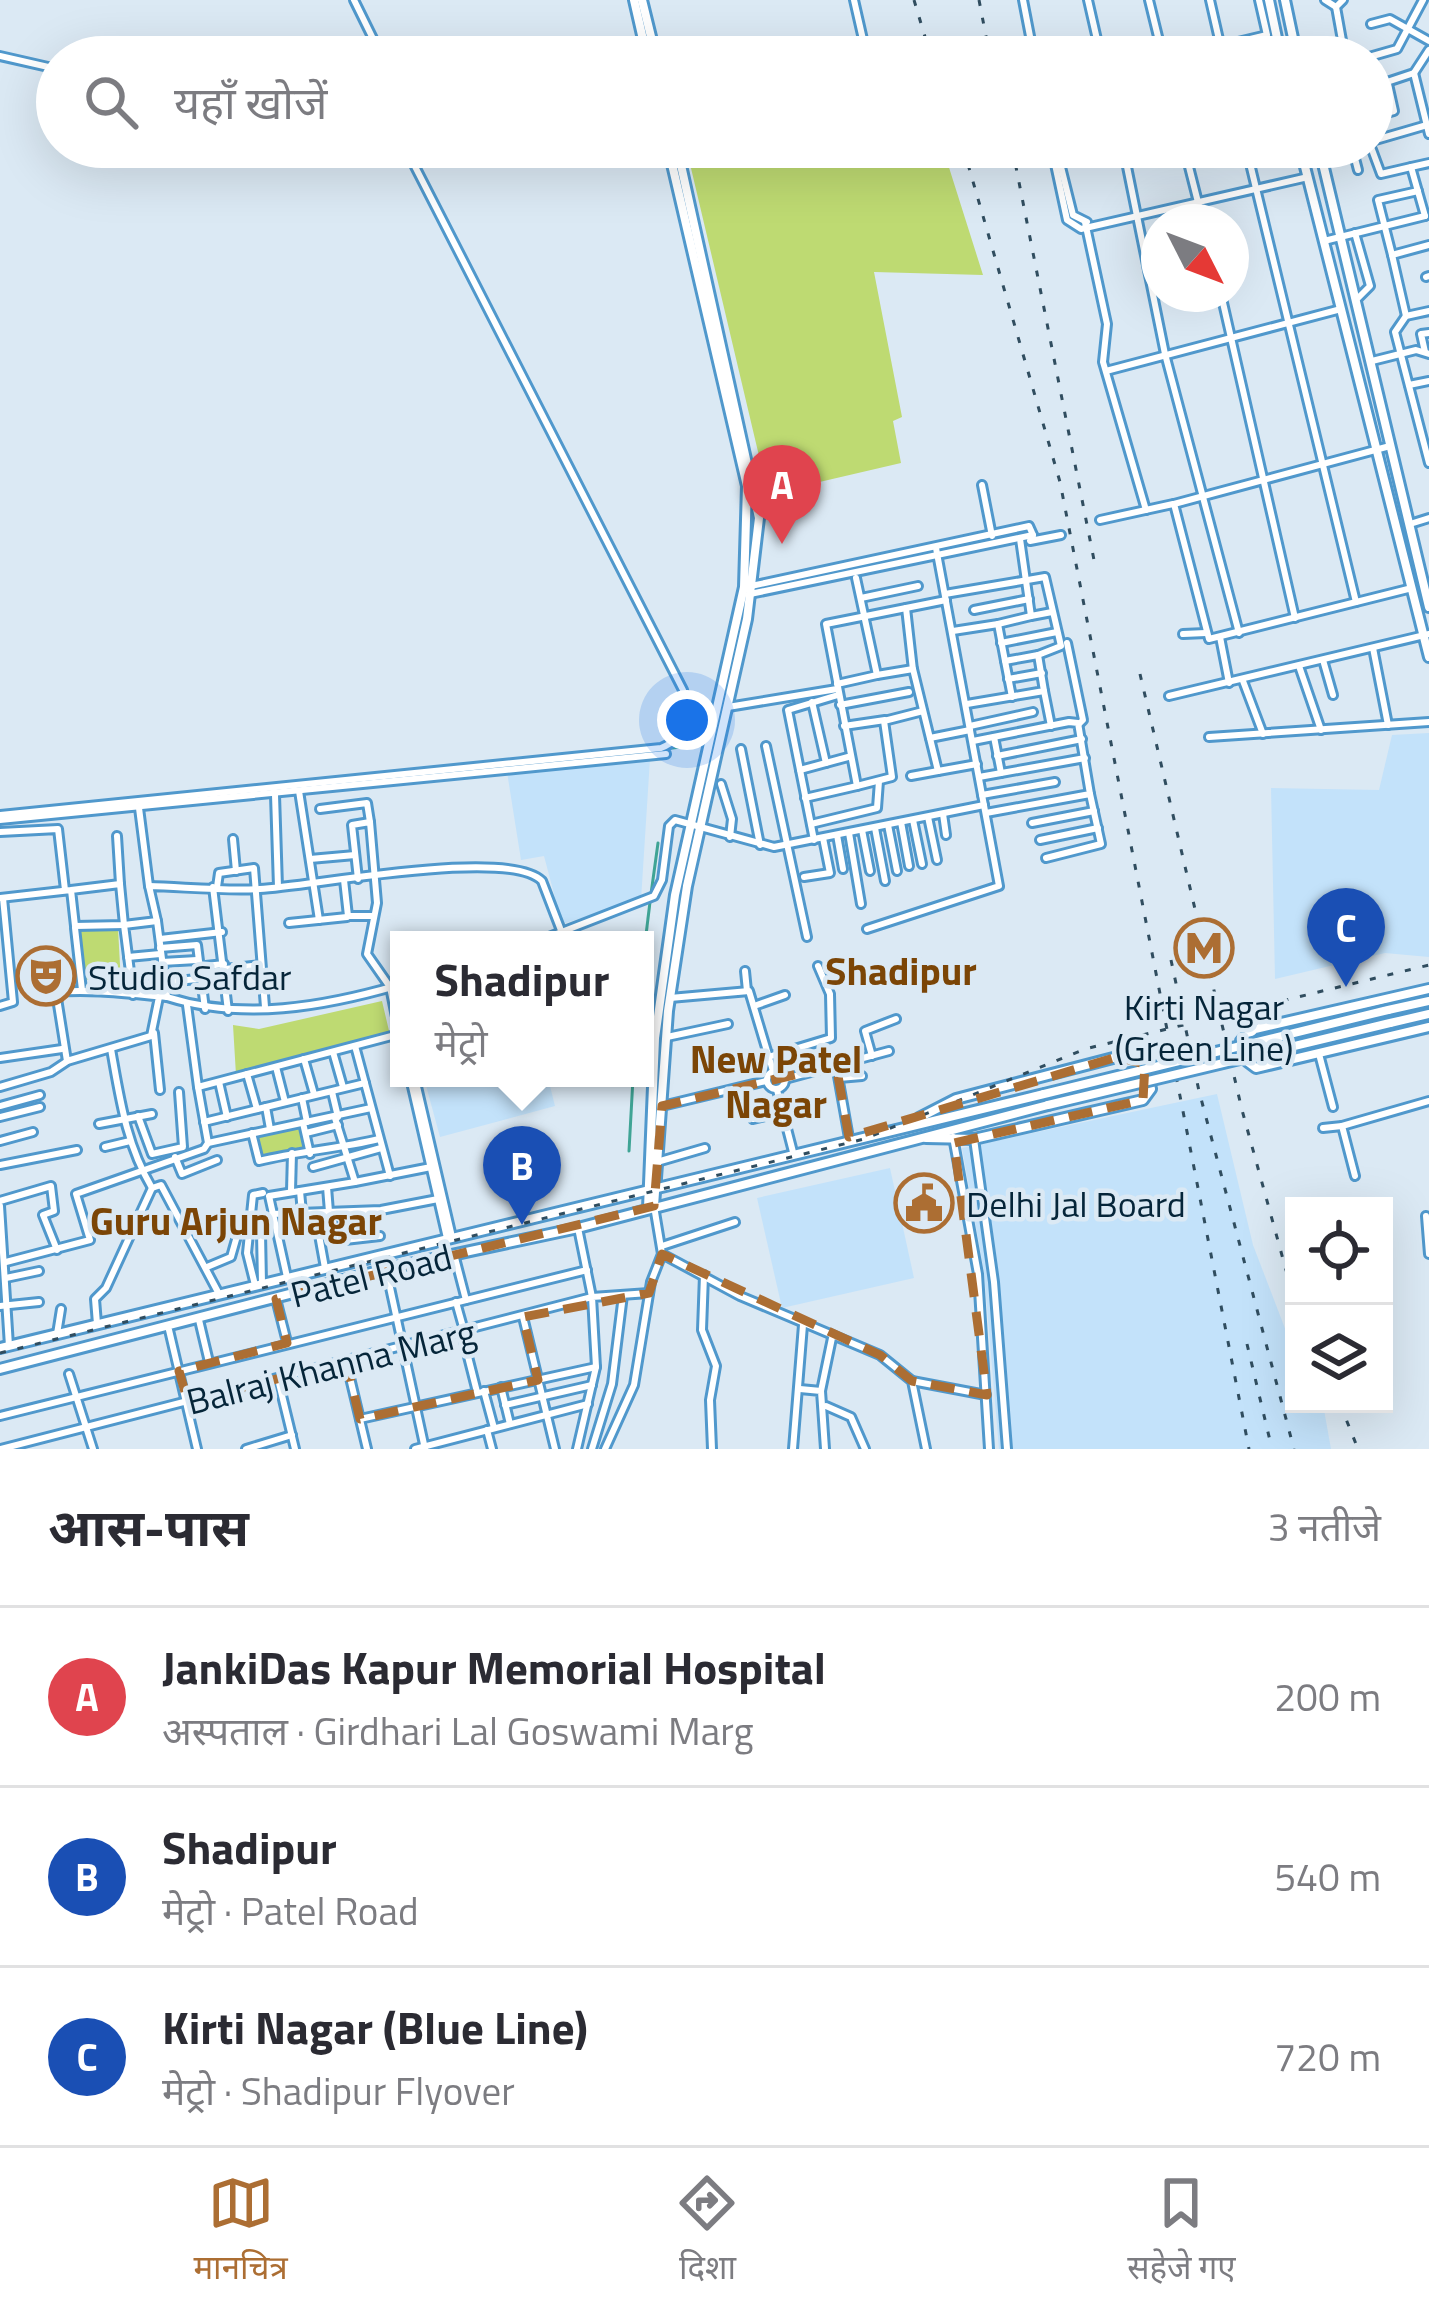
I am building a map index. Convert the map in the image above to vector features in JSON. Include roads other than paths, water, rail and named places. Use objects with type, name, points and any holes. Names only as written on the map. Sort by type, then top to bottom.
[{"type":"main road","points":[[1269,0],[1272,34]]},
{"type":"main road","points":[[1285,0],[1293,36]]},
{"type":"main road","points":[[640,1],[647,36]]},
{"type":"main road","points":[[654,1068],[691,823],[747,590],[747,486],[673,168]]},
{"type":"main road","points":[[650,1188],[657,1162],[670,998],[759,518],[755,483],[682,168]]},
{"type":"main road","points":[[1306,168],[1429,657]]},
{"type":"main road","points":[[1324,168],[1428,602]]},
{"type":"main road","points":[[1429,989],[1255,1029],[1241,1041],[1248,1063],[1256,1068],[1429,1027]]},
{"type":"main road","points":[[907,1124],[1429,1001]]},
{"type":"main road","name":"Patel Road","points":[[0,1369],[169,1330],[386,1269],[578,1228],[950,1128],[1429,1014]]},
{"type":"main road","points":[[907,1124],[956,1100],[1117,1057],[1137,1056],[1145,1064],[1150,1089],[1143,1100],[974,1139],[914,1138]]},
{"type":"main road","points":[[651,1207],[653,1087]]},
{"type":"main road","name":"Patel Road","points":[[4,1347],[907,1124]]},
{"type":"street","points":[[354,0],[372,36]]},
{"type":"street","points":[[854,0],[864,36]]},
{"type":"street","points":[[1023,0],[1030,36]]},
{"type":"street","points":[[1088,0],[1096,36]]},
{"type":"street","points":[[1149,0],[1158,36]]},
{"type":"street","points":[[1210,0],[1219,36]]},
{"type":"street","points":[[1259,0],[1272,34],[1263,36]]},
{"type":"street","points":[[1325,0],[1339,3],[1343,36]]},
{"type":"street","points":[[1393,51],[1411,30],[1424,0]]},
{"type":"street","points":[[1371,24],[1390,19],[1429,40]]},
{"type":"street","points":[[1393,80],[1414,73],[1429,50]]},
{"type":"street","points":[[0,56],[36,64]]},
{"type":"street","points":[[1393,138],[1428,129],[1414,73]]},
{"type":"street","points":[[1380,168],[1382,174],[1429,163]]},
{"type":"street","points":[[1324,241],[1427,216],[1411,167]]},
{"type":"street","points":[[0,817],[662,748],[680,733],[688,713],[683,690],[418,168]]},
{"type":"street","points":[[1056,168],[1067,220],[1089,225],[1308,177]]},
{"type":"street","points":[[1061,168],[1073,215],[1089,225],[1107,324],[1106,371],[1146,510]]},
{"type":"street","points":[[1129,168],[1165,354],[1239,633]]},
{"type":"street","points":[[1189,168],[1198,204]]},
{"type":"street","points":[[1251,168],[1356,602]]},
{"type":"street","points":[[1406,316],[1378,200],[1418,191]]},
{"type":"street","points":[[1355,233],[1370,286],[1358,298]]},
{"type":"street","points":[[1392,255],[1429,245]]},
{"type":"street","points":[[1106,371],[1341,309]]},
{"type":"street","points":[[1429,310],[1406,316],[1395,332],[1429,463]]},
{"type":"street","points":[[1226,312],[1295,618]]},
{"type":"street","points":[[1372,361],[1427,353],[1421,334],[1429,333]]},
{"type":"street","points":[[1409,386],[1429,381]]},
{"type":"street","points":[[1100,520],[1392,446]]},
{"type":"street","points":[[982,485],[992,536]]},
{"type":"street","points":[[1174,504],[1209,639],[1412,588]]},
{"type":"street","points":[[1410,524],[1429,518]]},
{"type":"street","points":[[937,552],[1032,526],[1033,536],[1020,541]]},
{"type":"street","points":[[747,590],[937,552],[1061,535]]},
{"type":"street","points":[[1020,541],[1031,616]]},
{"type":"street","points":[[1417,554],[1429,550]]},
{"type":"street","points":[[867,929],[996,890],[937,552]]},
{"type":"street","points":[[856,578],[877,675]]},
{"type":"street","points":[[857,786],[826,624],[1046,578],[1059,650],[1004,661]]},
{"type":"street","points":[[861,598],[918,586]]},
{"type":"street","points":[[974,610],[1028,599]]},
{"type":"street","points":[[906,608],[914,670],[938,771]]},
{"type":"street","points":[[952,631],[1053,612]]},
{"type":"street","points":[[998,624],[1012,697]]},
{"type":"street","points":[[1001,643],[1058,632]]},
{"type":"street","points":[[1183,634],[1206,633]]},
{"type":"street","points":[[1168,696],[1426,635]]},
{"type":"street","points":[[1220,637],[1229,682]]},
{"type":"street","points":[[972,742],[1083,720],[1067,643]]},
{"type":"street","points":[[1373,648],[1388,725]]},
{"type":"street","points":[[1038,655],[1052,726]]},
{"type":"street","points":[[1323,660],[1333,695]]},
{"type":"street","points":[[1300,666],[1321,730]]},
{"type":"street","points":[[804,878],[830,873],[811,824],[788,710],[877,675],[914,670]]},
{"type":"street","points":[[1008,680],[1042,673]]},
{"type":"street","points":[[1242,680],[1263,734]]},
{"type":"street","points":[[727,707],[837,689]]},
{"type":"street","points":[[965,704],[1043,691]]},
{"type":"street","points":[[840,705],[909,692]]},
{"type":"street","points":[[812,701],[826,763]]},
{"type":"street","points":[[844,726],[924,711]]},
{"type":"street","points":[[930,738],[1034,712]]},
{"type":"street","points":[[805,797],[893,775],[886,720]]},
{"type":"street","points":[[1209,737],[1429,722]]},
{"type":"street","points":[[1046,858],[1099,847],[1079,724]]},
{"type":"street","points":[[994,737],[1001,773]]},
{"type":"street","points":[[998,756],[1082,739]]},
{"type":"street","points":[[766,746],[807,937]]},
{"type":"street","points":[[741,748],[760,845]]},
{"type":"street","points":[[0,817],[140,808],[666,754]]},
{"type":"street","points":[[800,770],[850,757]]},
{"type":"street","points":[[979,777],[1085,758]]},
{"type":"street","points":[[910,776],[976,764]]},
{"type":"street","points":[[811,824],[877,808],[879,781]]},
{"type":"street","points":[[982,795],[1055,782]]},
{"type":"street","points":[[721,784],[732,819],[730,836]]},
{"type":"street","points":[[299,791],[319,920]]},
{"type":"street","points":[[275,794],[278,887]]},
{"type":"street","points":[[568,931],[640,906],[654,896],[662,880],[669,826],[675,820],[760,845],[787,846],[943,814],[1090,794]]},
{"type":"street","points":[[320,809],[368,803],[376,877],[367,958],[390,984]]},
{"type":"street","points":[[352,805],[358,879]]},
{"type":"street","points":[[140,808],[164,982],[154,1033],[160,1090]]},
{"type":"street","points":[[1032,823],[1094,811]]},
{"type":"street","points":[[943,814],[946,835]]},
{"type":"street","points":[[928,817],[937,860]]},
{"type":"street","points":[[913,820],[922,864]]},
{"type":"street","points":[[355,824],[370,822]]},
{"type":"street","points":[[901,822],[909,866]]},
{"type":"street","points":[[888,825],[897,871]]},
{"type":"street","points":[[0,832],[56,827],[82,990]]},
{"type":"street","points":[[875,828],[885,881]]},
{"type":"street","points":[[1040,840],[1099,828]]},
{"type":"street","points":[[862,830],[870,871]]},
{"type":"street","points":[[850,833],[861,904]]},
{"type":"street","points":[[118,836],[132,990]]},
{"type":"street","points":[[837,836],[843,869]]},
{"type":"street","points":[[233,839],[236,871]]},
{"type":"street","points":[[310,859],[355,855]]},
{"type":"street","points":[[148,886],[255,889],[473,866],[528,870],[542,881],[561,931]]},
{"type":"street","points":[[229,1011],[215,887],[220,873],[254,868],[265,1009]]},
{"type":"street","points":[[344,880],[350,917]]},
{"type":"street","points":[[0,1006],[13,1002],[4,954],[2,898],[120,884]]},
{"type":"street","points":[[289,922],[375,916]]},
{"type":"street","points":[[75,926],[157,921]]},
{"type":"street","points":[[160,951],[222,932]]},
{"type":"street","points":[[128,957],[197,945],[197,979],[205,1009]]},
{"type":"street","points":[[160,951],[197,963],[260,965]]},
{"type":"street","points":[[768,1057],[831,1038],[830,994],[818,966]]},
{"type":"street","points":[[745,971],[773,1071],[785,1079]]},
{"type":"street","points":[[132,990],[197,979]]},
{"type":"street","points":[[67,1061],[56,992],[132,990],[229,1011],[337,1001],[390,990]]},
{"type":"street","points":[[670,998],[747,991]]},
{"type":"street","points":[[754,1006],[785,995]]},
{"type":"street","points":[[187,1005],[208,1143]]},
{"type":"street","points":[[872,1055],[865,1031],[896,1019]]},
{"type":"street","points":[[666,1037],[728,1024]]},
{"type":"street","points":[[0,1088],[154,1033]]},
{"type":"street","points":[[198,1087],[390,1036]]},
{"type":"street","points":[[355,1046],[390,1176]]},
{"type":"street","points":[[0,1058],[62,1049]]},
{"type":"street","points":[[111,1049],[122,1118],[152,1189]]},
{"type":"street","points":[[777,1090],[785,1079],[889,1051]]},
{"type":"street","points":[[333,1052],[343,1088]]},
{"type":"street","points":[[1319,1054],[1333,1107]]},
{"type":"street","points":[[304,1059],[314,1094]]},
{"type":"street","points":[[836,1065],[849,1138]]},
{"type":"street","points":[[276,1066],[285,1102]]},
{"type":"street","points":[[662,1106],[766,1082],[773,1071]]},
{"type":"street","points":[[247,1074],[270,1129]]},
{"type":"street","points":[[838,1078],[862,1076]]},
{"type":"street","points":[[219,1082],[238,1136]]},
{"type":"street","points":[[766,1082],[777,1090],[793,1152]]},
{"type":"street","points":[[204,1122],[364,1083]]},
{"type":"street","points":[[415,1087],[450,1238]]},
{"type":"street","points":[[415,1087],[450,1238]]},
{"type":"street","points":[[332,1090],[355,1182]]},
{"type":"street","points":[[138,1116],[152,1154],[183,1147],[179,1092]]},
{"type":"street","points":[[0,1106],[40,1095]]},
{"type":"street","points":[[302,1098],[310,1156],[336,1241],[380,1236]]},
{"type":"street","points":[[1323,1128],[1429,1100]]},
{"type":"street","points":[[753,1119],[812,1104]]},
{"type":"street","points":[[0,1117],[40,1107]]},
{"type":"street","points":[[305,1133],[371,1108]]},
{"type":"street","points":[[99,1124],[152,1114]]},
{"type":"street","points":[[6,1262],[90,1240],[76,1194],[208,1143],[305,1122],[337,1120]]},
{"type":"street","points":[[1342,1126],[1355,1176]]},
{"type":"street","points":[[950,1128],[978,1274],[989,1449]]},
{"type":"street","points":[[0,1141],[33,1132]]},
{"type":"street","points":[[252,1133],[259,1161],[292,1153],[310,1156],[379,1138]]},
{"type":"street","points":[[974,1139],[994,1282],[1007,1449]]},
{"type":"street","points":[[104,1147],[130,1141]]},
{"type":"street","points":[[313,1167],[381,1148]]},
{"type":"street","points":[[657,1162],[705,1148]]},
{"type":"street","points":[[0,1165],[76,1150]]},
{"type":"street","points":[[292,1153],[302,1213]]},
{"type":"street","points":[[175,1157],[182,1174],[218,1160]]},
{"type":"street","points":[[287,1277],[270,1194],[431,1167]]},
{"type":"street","points":[[97,1324],[95,1299],[152,1189],[161,1185],[220,1294]]},
{"type":"street","points":[[4,1347],[6,1262],[0,1203],[51,1186],[54,1211],[43,1215],[57,1250]]},
{"type":"street","points":[[258,1284],[248,1252],[254,1195],[263,1193]]},
{"type":"street","points":[[272,1214],[381,1210],[438,1199]]},
{"type":"street","points":[[605,1449],[634,1385],[649,1293],[662,1250],[651,1207]]},
{"type":"street","points":[[314,1213],[325,1268]]},
{"type":"street","points":[[1426,1216],[1429,1254]]},
{"type":"street","points":[[662,1250],[735,1222]]},
{"type":"street","points":[[207,1267],[231,1257],[239,1228]]},
{"type":"street","points":[[577,1449],[596,1367],[592,1297],[578,1228]]},
{"type":"street","points":[[258,1284],[260,1233]]},
{"type":"street","points":[[662,1250],[803,1325],[880,1355],[913,1381],[987,1396]]},
{"type":"street","points":[[454,1254],[466,1300]]},
{"type":"street","points":[[386,1269],[422,1448],[588,1404]]},
{"type":"street","points":[[0,1416],[587,1270]]},
{"type":"street","points":[[4,1275],[39,1271]]},
{"type":"street","points":[[704,1275],[702,1330],[716,1366],[710,1400],[712,1449]]},
{"type":"street","name":"Balraj Khanna Marg","points":[[1,1449],[592,1297],[649,1293]]},
{"type":"street","points":[[592,1449],[612,1384],[623,1294]]},
{"type":"street","points":[[276,1299],[287,1343]]},
{"type":"street","points":[[4,1306],[39,1302]]},
{"type":"street","points":[[456,1302],[480,1392],[488,1403],[492,1449]]},
{"type":"street","points":[[58,1334],[61,1309]]},
{"type":"street","points":[[523,1317],[555,1449]]},
{"type":"street","points":[[200,1320],[209,1362]]},
{"type":"street","points":[[793,1449],[803,1325]]},
{"type":"street","points":[[169,1330],[197,1449]]},
{"type":"street","points":[[825,1449],[826,1406],[821,1391],[832,1338]]},
{"type":"street","points":[[346,1361],[367,1449]]},
{"type":"street","points":[[360,1419],[596,1367]]},
{"type":"street","points":[[69,1374],[93,1449]]},
{"type":"street","points":[[278,1378],[295,1449]]},
{"type":"street","points":[[913,1381],[926,1449]]},
{"type":"street","points":[[490,1414],[505,1405],[592,1385]]},
{"type":"street","points":[[501,1388],[510,1424]]},
{"type":"street","points":[[800,1389],[821,1391]]},
{"type":"street","points":[[568,1390],[572,1408]]},
{"type":"street","points":[[488,1403],[505,1405]]},
{"type":"street","points":[[826,1406],[851,1417],[865,1449]]},
{"type":"street","points":[[583,1424],[599,1427]]},
{"type":"street","points":[[246,1449],[292,1435]]},
{"type":"waterway","points":[[664,749],[689,746]]},
{"type":"waterway","points":[[651,894],[658,843]]},
{"type":"waterway","points":[[646,931],[650,902]]},
{"type":"waterway","points":[[629,1151],[633,1087]]},
{"type":"railway","points":[[914,0],[925,36]]},
{"type":"railway","points":[[979,0],[986,36]]},
{"type":"railway","points":[[969,168],[1060,482],[1249,1449]]},
{"type":"railway","points":[[1016,168],[1095,565]]},
{"type":"railway","points":[[1140,674],[1242,1110],[1285,1266]]},
{"type":"railway","points":[[1171,960],[1199,1091],[1294,1449]]},
{"type":"railway","points":[[0,1353],[864,1139],[1085,1049],[1429,965]]},
{"type":"railway","points":[[1247,1344],[1272,1449]]},
{"type":"railway","points":[[1344,1413],[1358,1449]]},
{"type":"place","name":"JankiDas Kapur Memorial Hospital","points":[[782,544]]},
{"type":"place","name":"Kirti Nagar (Green Line)","points":[[1204,948]]},
{"type":"place","name":"Studio Safdar","points":[[46,976]]},
{"type":"place","name":"Kirti Nagar (Blue Line)","points":[[1346,987]]},
{"type":"place","name":"Delhi Jal Board","points":[[924,1203]]},
{"type":"place","name":"Shadipur","points":[[522,1225]]},
{"type":"district","name":"Shadipur","points":[[901,970]]},
{"type":"district","name":"New Patel Nagar","points":[[776,1080]]},
{"type":"district","name":"Guru Arjun Nagar","points":[[236,1220]]}]
